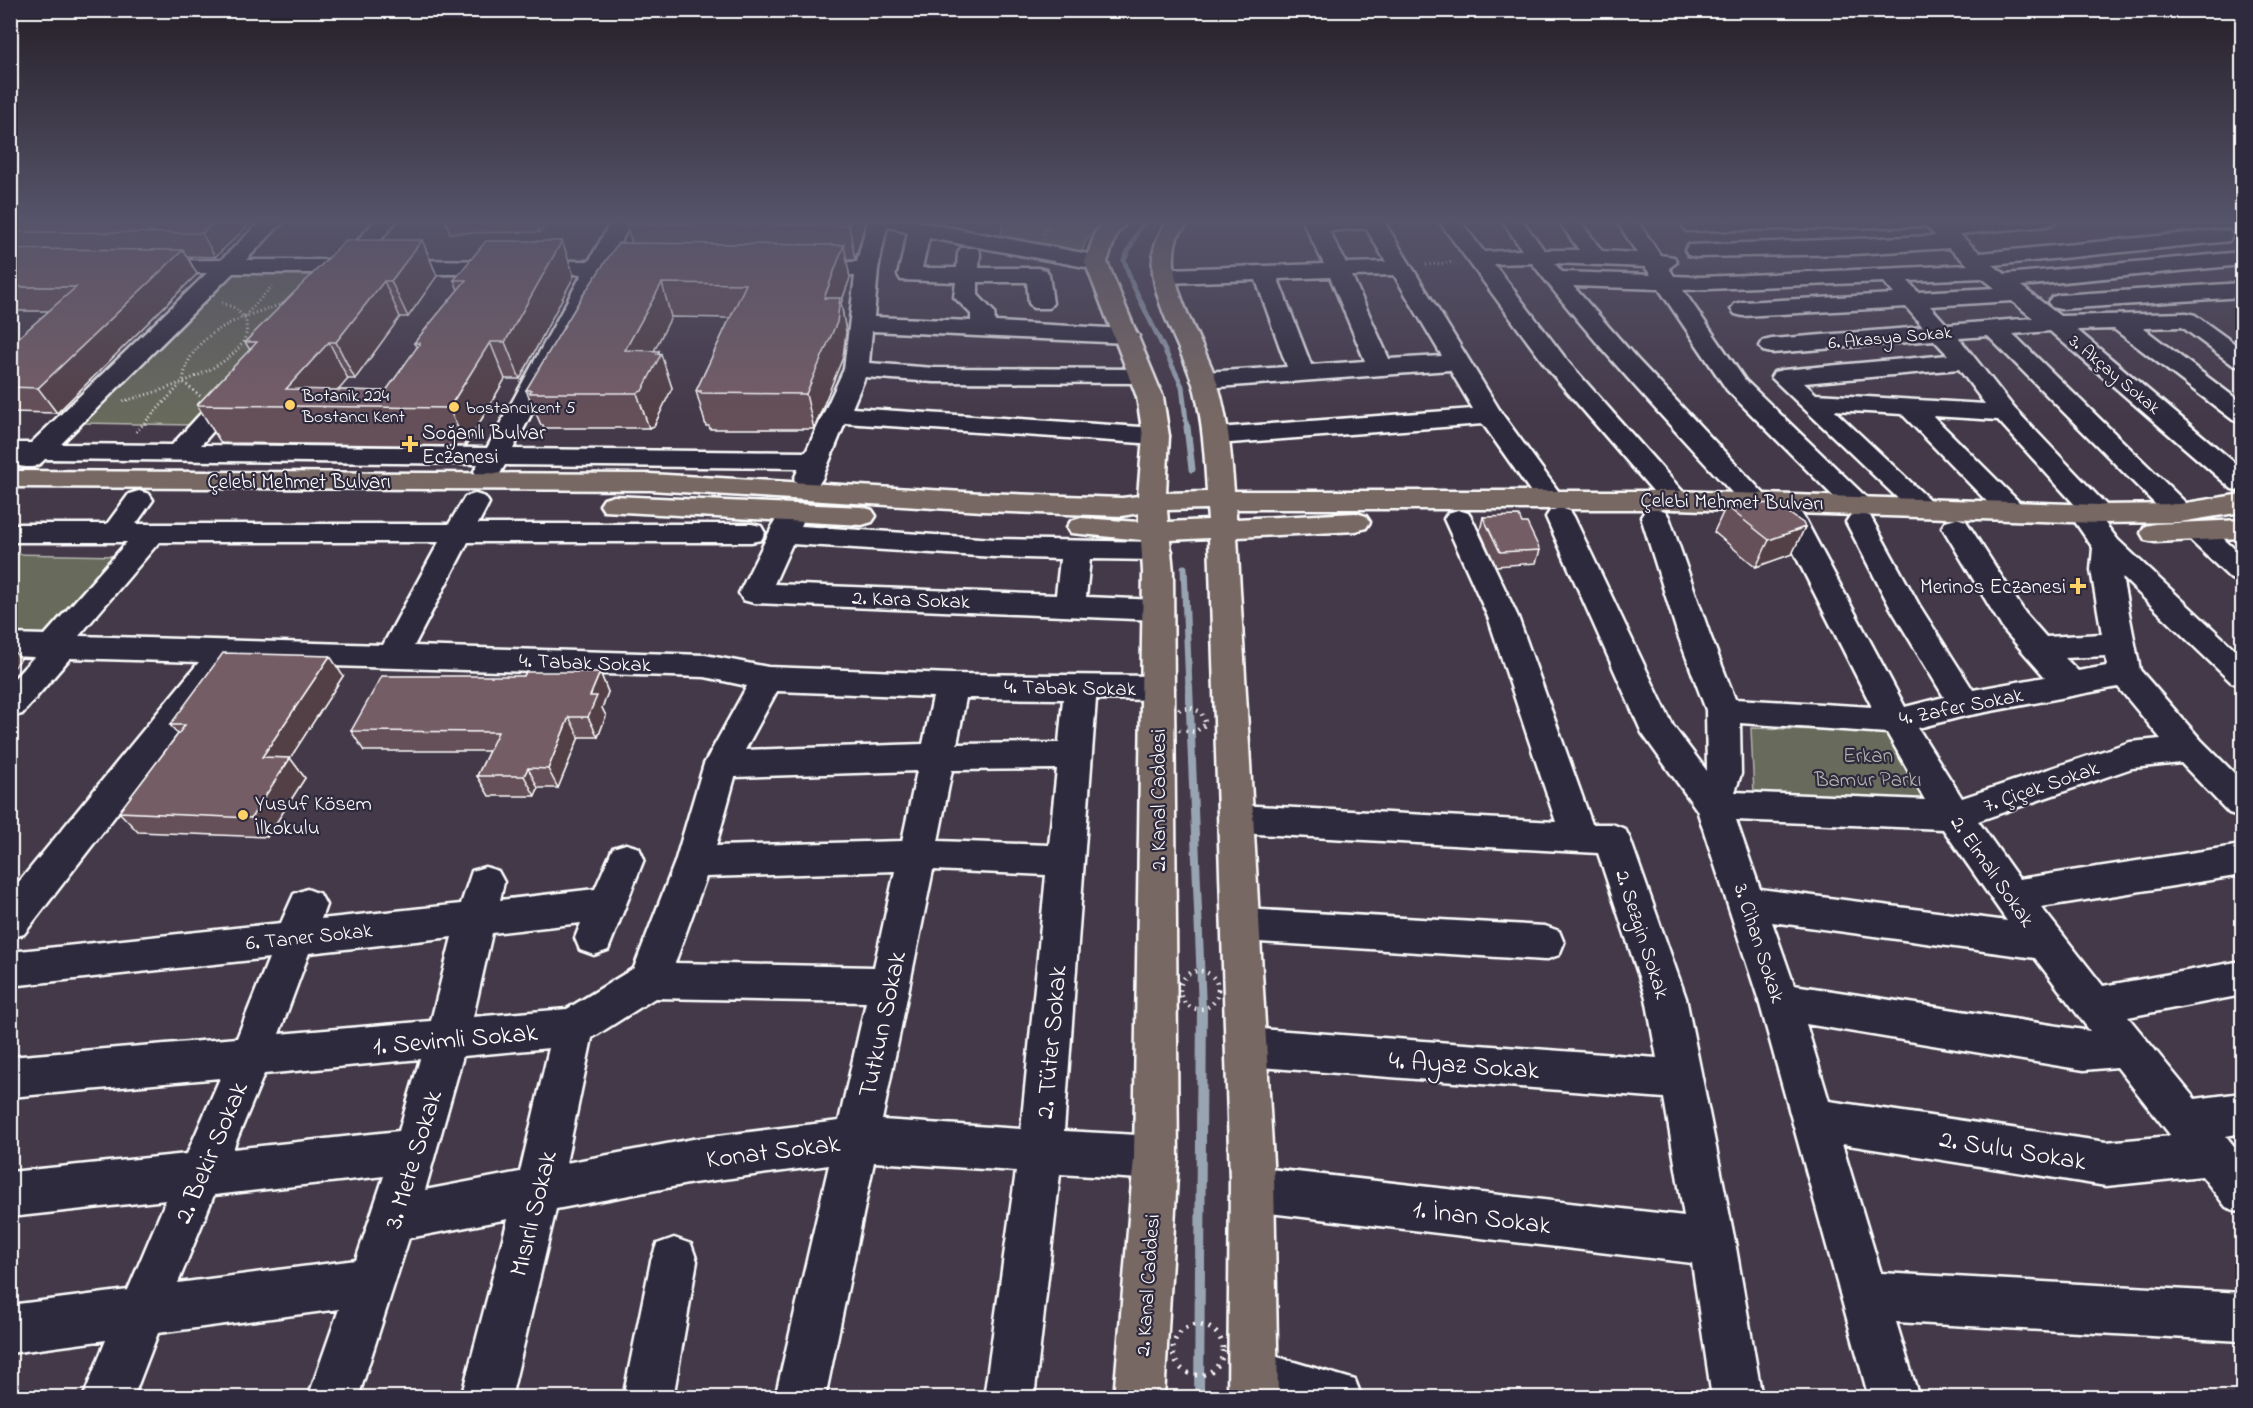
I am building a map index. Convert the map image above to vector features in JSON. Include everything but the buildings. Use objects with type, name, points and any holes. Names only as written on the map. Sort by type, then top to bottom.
[{"type":"main road","name":"2. Kanal Caddesi","points":[[1106,286],[1150,397],[1156,436],[1155,528],[1158,610],[1156,1158],[1139,1398]]},
{"type":"main road","points":[[1169,286],[1204,380],[1216,436],[1244,925],[1253,1189],[1254,1386]]},
{"type":"main road","name":"Çelebi Mehmet Bulvarı","points":[[10,479],[479,492],[634,505],[1155,528],[1221,514],[1665,508],[1755,501],[1956,527],[2097,527],[2200,533],[2242,529]]},
{"type":"main road","name":"Çelebi Mehmet Bulvarı","points":[[10,500],[139,500],[479,492]]},
{"type":"main road","name":"Çelebi Mehmet Bulvarı","points":[[1665,508],[1791,519],[1922,506],[2011,510],[2097,527],[2242,503]]},
{"type":"main road","name":"Çelebi Mehmet Bulvarı","points":[[1221,514],[1458,519],[1555,508]]},
{"type":"street","points":[[10,479],[205,286]]},
{"type":"street","points":[[318,298],[329,286]]},
{"type":"street","points":[[393,655],[479,492],[496,455],[587,286]]},
{"type":"street","points":[[865,286],[856,369],[793,512],[994,548],[1076,549],[1155,528]]},
{"type":"street","points":[[967,286],[982,312],[984,329]]},
{"type":"street","points":[[1039,286],[1041,303]]},
{"type":"street","points":[[1270,286],[1302,375]]},
{"type":"street","points":[[1345,286],[1381,369]]},
{"type":"street","name":"3. Cihan Sokak","points":[[1412,286],[1490,416],[1555,508],[1659,733],[1713,805],[1779,1001],[1894,1398]]},
{"type":"street","points":[[1496,286],[1665,508],[1694,635],[1723,710],[1724,774],[1713,805]]},
{"type":"street","points":[[1562,286],[1755,501]]},
{"type":"street","points":[[1669,286],[1736,385],[1858,513],[1905,607],[1965,704]]},
{"type":"street","points":[[1900,286],[1966,361],[2097,527],[2242,674]]},
{"type":"street","points":[[1743,309],[1913,300],[1984,286]]},
{"type":"street","name":"3. Akçay Sokak","points":[[2007,286],[2055,323],[2242,483]]},
{"type":"street","points":[[2109,286],[2232,290],[2242,306]]},
{"type":"street","name":"6. Akasya Sokak","points":[[1772,346],[2055,323],[2187,320],[2242,360]]},
{"type":"street","points":[[2120,322],[2242,415]]},
{"type":"street","points":[[861,323],[1127,336]]},
{"type":"street","points":[[1994,328],[2180,513]]},
{"type":"street","points":[[1922,506],[1783,377],[1966,361]]},
{"type":"street","points":[[1204,380],[1302,375],[1458,362]]},
{"type":"street","points":[[856,369],[934,375],[1142,376]]},
{"type":"street","points":[[179,453],[252,372]]},
{"type":"street","points":[[1808,401],[2005,413]]},
{"type":"street","points":[[1910,408],[2011,510]]},
{"type":"street","points":[[836,415],[1156,436]]},
{"type":"street","points":[[1216,436],[1490,416]]},
{"type":"street","points":[[10,451],[816,460]]},
{"type":"street","points":[[114,534],[139,500]]},
{"type":"street","name":"2. Kara Sokak","points":[[793,512],[754,593],[1158,610]]},
{"type":"street","points":[[1239,819],[1579,838],[1503,617],[1458,519]]},
{"type":"street","name":"2. Elmalı Sokak","points":[[1791,519],[1898,721],[1954,815],[2045,944],[2242,1191]]},
{"type":"street","points":[[1956,527],[2014,621],[2071,685]]},
{"type":"street","points":[[2097,527],[2122,659],[2188,749],[2242,803]]},
{"type":"street","points":[[10,705],[151,533]]},
{"type":"street","points":[[14,545],[114,534],[151,533],[751,533]]},
{"type":"street","points":[[2200,533],[2242,572]]},
{"type":"street","points":[[1070,605],[1076,549]]},
{"type":"street","name":"4. Tabak Sokak","points":[[10,645],[705,666],[768,679],[952,686],[1158,688]]},
{"type":"street","points":[[2039,648],[2122,659]]},
{"type":"street","points":[[10,922],[225,651]]},
{"type":"street","name":"4. Zafer Sokak","points":[[1723,710],[1898,721],[1965,704],[2071,685],[2122,659]]},
{"type":"street","points":[[768,679],[744,717],[721,764],[693,862],[649,980],[888,985]]},
{"type":"street","name":"Tutkun Sokak","points":[[800,1398],[888,985],[919,855],[952,686]]},
{"type":"street","name":"2. Tüter Sokak","points":[[1009,1398],[1041,1149],[1081,686]]},
{"type":"street","name":"7. Çiçek Sokak","points":[[1713,805],[1954,815],[2130,755],[2188,749]]},
{"type":"street","points":[[721,764],[938,757],[1074,756]]},
{"type":"street","name":"2. Sezgin Sokak","points":[[1579,838],[1612,839],[1666,998],[1712,1242],[1737,1398]]},
{"type":"street","points":[[693,862],[919,855],[1065,861]]},
{"type":"street","name":"6. Taner Sokak","points":[[10,969],[302,921],[481,900],[601,921],[626,859]]},
{"type":"street","points":[[2010,896],[2242,860]]},
{"type":"street","name":"3. Mete Sokak","points":[[333,1398],[374,1281],[415,1151],[447,1039],[481,900]]},
{"type":"street","points":[[1747,903],[2045,944]]},
{"type":"street","name":"2. Bekir Sokak","points":[[108,1398],[140,1313],[251,1055],[302,921]]},
{"type":"street","points":[[1244,925],[1545,943]]},
{"type":"street","points":[[2095,1005],[2242,978]]},
{"type":"street","name":"1. Sevimli Sokak","points":[[10,1077],[574,1027],[649,980]]},
{"type":"street","points":[[1779,1001],[2084,1051],[2129,1047]]},
{"type":"street","name":"Mısırlı Sokak","points":[[486,1398],[538,1192],[574,1027]]},
{"type":"street","name":"4. Ayaz Sokak","points":[[1247,1047],[1681,1080]]},
{"type":"street","name":"2. Sulu Sokak","points":[[1814,1119],[2106,1164],[2200,1137],[2242,1113]]},
{"type":"street","name":"Konat Sokak","points":[[394,1218],[693,1161],[856,1140],[1041,1149],[1156,1158]]},
{"type":"street","points":[[10,1195],[415,1151]]},
{"type":"street","name":"1. İnan Sokak","points":[[1253,1189],[1712,1242]]},
{"type":"street","points":[[648,1398],[674,1261]]},
{"type":"street","points":[[10,1329],[374,1281]]},
{"type":"street","points":[[1865,1296],[2242,1317]]},
{"type":"street","points":[[1254,1386],[1337,1398]]},
{"type":"path","points":[[244,318],[272,286]]},
{"type":"path","points":[[84,406],[139,398],[183,382],[220,362],[237,348],[245,334],[247,322],[240,311],[226,303],[195,296]]},
{"type":"path","points":[[224,404],[198,395],[183,382],[182,371],[186,357],[214,333],[244,318],[288,303],[318,298]]},
{"type":"path","points":[[237,348],[246,348]]},
{"type":"path","points":[[116,452],[183,382]]},
{"type":"path","points":[[10,563],[14,545]]},
{"type":"path","points":[[1185,708],[1197,709],[1206,720],[1203,727],[1195,732],[1185,732],[1176,727],[1173,716],[1185,708]]},
{"type":"path","points":[[1201,973],[1217,984],[1218,996],[1212,1005],[1193,1007],[1183,1001],[1180,996],[1180,984],[1188,975],[1201,973]]},
{"type":"path","points":[[1201,1324],[1216,1332],[1223,1351],[1219,1365],[1214,1371],[1200,1376],[1192,1375],[1179,1366],[1175,1358],[1175,1341],[1185,1327],[1201,1324]]},
{"type":"green space","points":[[221,286],[323,286],[192,425],[84,423]]},
{"type":"green space","points":[[11,554],[117,556],[47,640],[11,639]]},
{"type":"green space","name":"Erkan Bamur Parkı","points":[[1751,728],[1895,732],[1937,807],[1754,795]]},
{"type":"waterway","points":[[1133,286],[1182,386],[1187,429]]},
{"type":"waterway","points":[[1187,427],[1192,469]]},
{"type":"waterway","points":[[1184,568],[1189,688]]},
{"type":"waterway","points":[[1189,686],[1202,1009]]},
{"type":"waterway","points":[[1199,1398],[1202,1009]]},
{"type":"place","name":"Botanik 224 Bostancı Kent","points":[[290,405]]},
{"type":"place","name":"bostancıkent 5","points":[[454,407]]},
{"type":"place","name":"Soğanlı Bulvar Eczanesi","points":[[410,444]]},
{"type":"place","name":"Merinos Eczanesi","points":[[2078,586]]},
{"type":"place","name":"Yusuf Kösem İlkokulu","points":[[243,815]]}]
